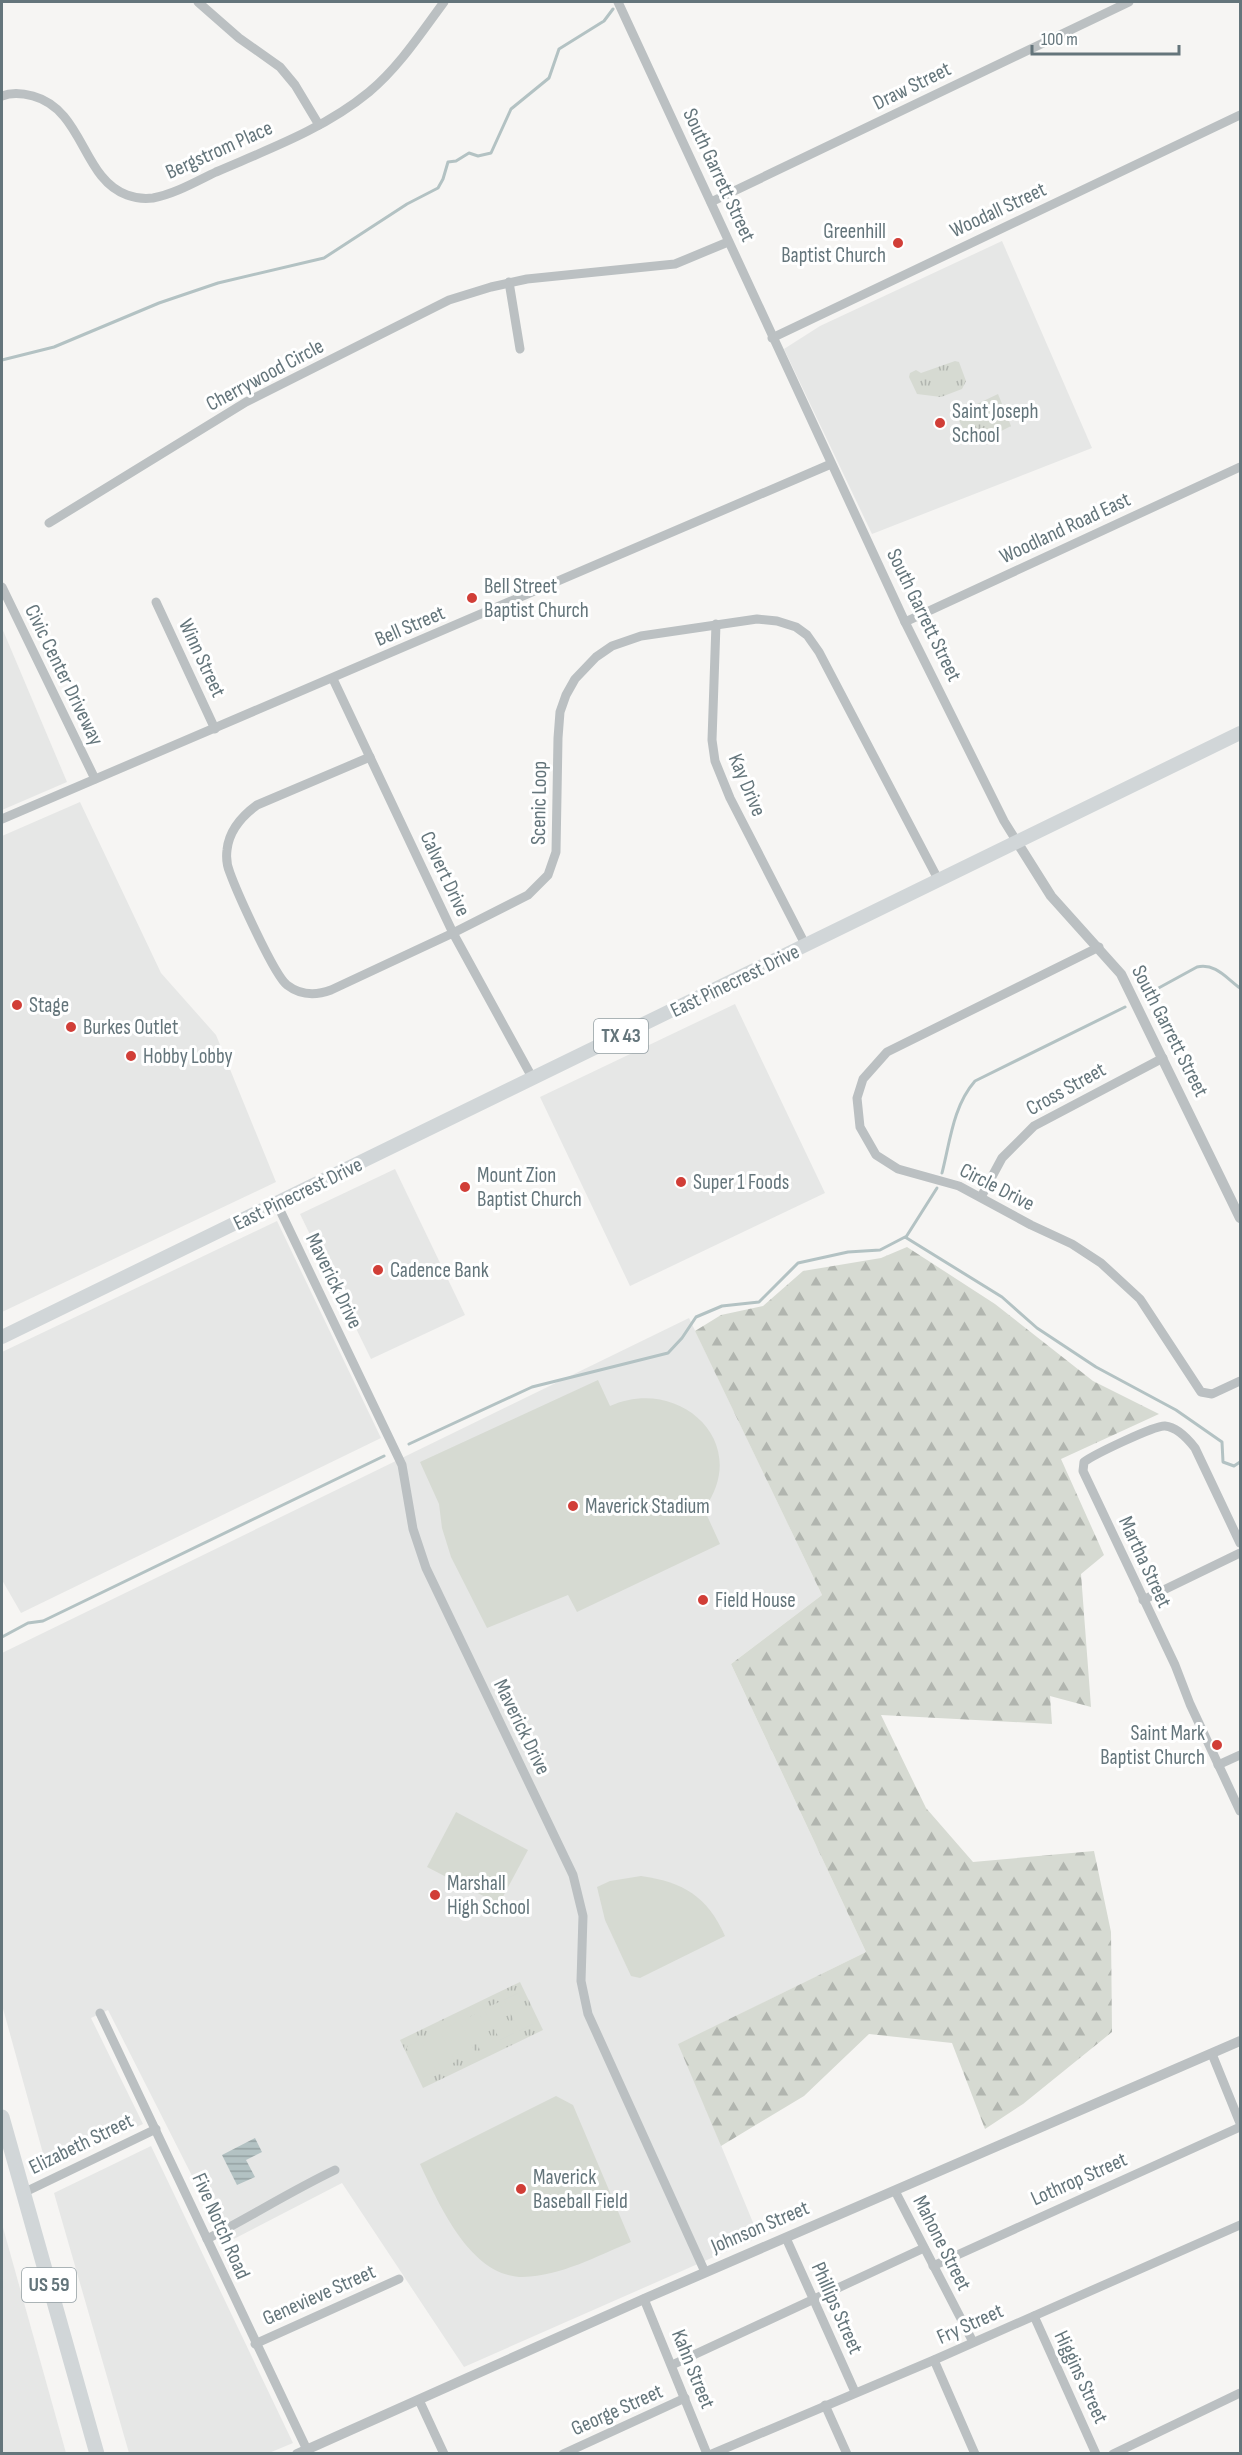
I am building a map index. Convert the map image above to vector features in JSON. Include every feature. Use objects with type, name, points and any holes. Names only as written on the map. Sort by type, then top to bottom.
[{"type":"highway","name":"US 59","points":[[2,2117],[97,2454]]},
{"type":"main road","name":"East Pinecrest Drive","points":[[2,1337],[1240,733]]},
{"type":"street","points":[[198,2],[238,38],[280,67],[295,85],[319,125]]},
{"type":"street","name":"South Garrett Street","points":[[618,2],[905,622],[998,811],[1051,896],[1121,974],[1240,1218]]},
{"type":"street","name":"Draw Street","points":[[711,202],[1129,2]]},
{"type":"street","name":"Bergstrom Place","points":[[2,96],[24,94],[35,96],[54,107],[74,129],[103,178],[121,193],[153,198],[176,190],[319,125],[350,106],[380,82],[398,63],[441,3]]},
{"type":"street","name":"Woodall Street","points":[[772,338],[1240,115]]},
{"type":"street","name":"Cherrywood Circle","points":[[49,523],[258,395],[449,300],[509,282],[662,267],[686,260],[728,242]]},
{"type":"street","points":[[509,282],[520,349]]},
{"type":"street","name":"Bell Street","points":[[2,819],[831,464]]},
{"type":"street","name":"Woodland Road East","points":[[905,622],[1240,467]]},
{"type":"street","name":"Civic Center Driveway","points":[[2,587],[94,780]]},
{"type":"street","name":"Winn Street","points":[[156,602],[214,729]]},
{"type":"street","name":"Scenic Loop","points":[[370,757],[249,811],[236,825],[228,846],[228,867],[233,880],[279,976],[288,986],[304,993],[316,994],[331,990],[528,895],[544,881],[551,870],[556,852],[558,738],[560,712],[566,695],[581,671],[603,651],[622,642],[651,634],[767,619],[796,627],[807,635],[824,662],[939,881]]},
{"type":"street","name":"Kay Drive","points":[[716,624],[712,740],[718,770],[806,946]]},
{"type":"street","name":"Calvert Drive","points":[[333,679],[453,933],[533,1079]]},
{"type":"street","name":"Circle Drive","points":[[1099,947],[897,1047],[879,1059],[862,1079],[857,1098],[858,1121],[876,1155],[898,1169],[950,1182],[981,1197],[1031,1225],[1072,1244],[1116,1276],[1140,1299],[1201,1392],[1212,1394],[1240,1381]]},
{"type":"street","name":"Cross Street","points":[[981,1197],[1002,1158],[1034,1126],[1163,1058]]},
{"type":"street","name":"Maverick Drive","points":[[277,1204],[402,1465],[413,1529],[426,1568],[573,1875],[583,1916],[581,1981],[588,2014],[705,2272]]},
{"type":"street","name":"Martha Street","points":[[1240,1543],[1195,1448],[1183,1435],[1172,1428],[1155,1428],[1086,1460],[1083,1467],[1240,1811]]},
{"type":"street","points":[[1143,1600],[1240,1553]]},
{"type":"street","points":[[1218,1765],[1240,1755]]},
{"type":"street","name":"Five Notch Road","points":[[100,2013],[156,2128],[304,2452]]},
{"type":"street","name":"Johnson Street","points":[[304,2452],[705,2272],[1240,2041]]},
{"type":"street","points":[[1212,2054],[1240,2125]]},
{"type":"street","name":"Lothrop Street","points":[[933,2266],[1240,2125]]},
{"type":"street","name":"Elizabeth Street","points":[[23,2193],[156,2128]]},
{"type":"street","points":[[207,2239],[269,2207],[303,2185],[335,2170]]},
{"type":"street","name":"Mahone Street","points":[[896,2191],[973,2342]]},
{"type":"street","name":"Fry Street","points":[[712,2454],[934,2360],[1240,2225]]},
{"type":"street","name":"Phillips Street","points":[[786,2238],[855,2392]]},
{"type":"street","points":[[672,2365],[924,2248]]},
{"type":"street","name":"Genevieve Street","points":[[255,2344],[399,2278]]},
{"type":"street","name":"Kahn Street","points":[[644,2299],[708,2454]]},
{"type":"street","name":"Higgins Street","points":[[1034,2316],[1096,2454]]},
{"type":"street","points":[[934,2360],[975,2454]]},
{"type":"street","points":[[1113,2454],[1240,2393]]},
{"type":"street","name":"George Street","points":[[563,2454],[686,2398]]},
{"type":"street","points":[[418,2400],[444,2454]]},
{"type":"street","points":[[825,2405],[847,2454]]},
{"type":"shaded area","points":[[1002,241],[1092,448],[872,534],[784,349],[820,326]]},
{"type":"shaded area","points":[[2,628],[67,782],[2,810]]},
{"type":"shaded area","points":[[80,802],[161,973],[216,1035],[276,1182],[2,1312],[2,836]]},
{"type":"shaded area","points":[[735,1004],[825,1193],[630,1286],[540,1097]]},
{"type":"shaded area","points":[[395,1169],[465,1315],[371,1359],[300,1214]]},
{"type":"shaded area","points":[[277,1221],[381,1438],[21,1613],[2,1580],[2,1352]]},
{"type":"shaded area","name":"Marshall High School","points":[[689,1318],[822,1595],[731,1664],[866,1952],[679,2044],[759,2237],[464,2367],[342,2183],[226,2243],[108,2010],[91,2018],[143,2124],[47,2168],[2,2005],[2,1653]]},
{"type":"shaded area","points":[[255,2138],[262,2152],[246,2160],[255,2177],[237,2185],[222,2155]]},
{"type":"shaded area","points":[[151,2146],[293,2443],[269,2453],[129,2453],[54,2193]]},
{"type":"shaded area","points":[[2,2224],[66,2453],[2,2453]]},
{"type":"green space","points":[[955,361],[959,362],[966,381],[962,389],[941,397],[917,394],[909,377],[910,373],[916,370],[921,373]]},
{"type":"green space","points":[[998,394],[1011,426],[974,445],[971,439],[968,440],[956,414]]},
{"type":"green space","points":[[907,1247],[995,1304],[1093,1381],[1159,1414],[1061,1459],[1104,1555],[1081,1574],[1091,1707],[1050,1696],[1052,1724],[881,1715],[926,1808],[973,1862],[1094,1851],[1111,1932],[1112,2032],[1023,2104],[985,2129],[952,2043],[869,2034],[804,2096],[721,2146],[678,2044],[866,1952],[731,1664],[822,1595],[695,1331],[721,1315],[763,1306],[803,1271],[881,1258]]},
{"type":"green space","name":"Maverick Stadium","points":[[598,1380],[610,1406],[636,1399],[660,1400],[683,1407],[701,1421],[714,1439],[720,1460],[717,1484],[704,1509],[720,1544],[577,1612],[568,1595],[487,1628],[451,1557],[442,1528],[439,1504],[420,1462]]},
{"type":"green space","points":[[456,1812],[528,1850],[499,1904],[427,1867]]},
{"type":"green space","points":[[641,1876],[669,1882],[692,1893],[710,1911],[725,1936],[640,1978],[631,1976],[605,1920],[597,1887],[610,1881]]},
{"type":"green space","points":[[520,1982],[543,2030],[423,2088],[400,2040]]},
{"type":"green space","points":[[518,1993],[533,2024],[519,2031],[504,2000]]},
{"type":"green space","points":[[499,2002],[514,2033],[500,2040],[484,2009]]},
{"type":"green space","points":[[479,2012],[494,2043],[480,2050],[465,2019]]},
{"type":"green space","points":[[460,2021],[475,2052],[461,2059],[445,2028]]},
{"type":"green space","points":[[440,2031],[455,2062],[441,2069],[426,2038]]},
{"type":"green space","points":[[421,2040],[436,2071],[421,2078],[406,2047]]},
{"type":"green space","name":"Maverick Baseball Field","points":[[556,2096],[573,2105],[631,2242],[551,2273],[523,2277],[504,2274],[487,2265],[459,2236],[420,2164]]},
{"type":"waterway","points":[[2,360],[54,347],[159,303],[218,283],[324,258],[407,204],[438,188],[448,162],[456,161],[469,153],[478,156],[491,153],[511,109],[549,78],[559,49],[604,21],[613,9]]},
{"type":"waterway","points":[[1144,996],[1197,967],[1204,966],[1220,972],[1240,988]]},
{"type":"waterway","points":[[942,1173],[957,1113],[975,1081],[1125,1007]]},
{"type":"waterway","points":[[906,1237],[937,1188]]},
{"type":"waterway","points":[[409,1444],[532,1387],[668,1353],[682,1338],[696,1317],[722,1306],[759,1302],[798,1263],[848,1252],[880,1250],[905,1237],[1002,1297],[1037,1328],[1096,1367],[1176,1410],[1222,1442],[1223,1462],[1234,1466],[1240,1462]]},
{"type":"waterway","points":[[2,1637],[28,1623],[43,1621],[384,1456]]},
{"type":"place","name":"Greenhill Baptist Church","points":[[898,243]]},
{"type":"place","name":"Saint Joseph School","points":[[940,423]]},
{"type":"place","name":"Bell Street Baptist Church","points":[[472,598]]},
{"type":"place","name":"Stage","points":[[17,1005]]},
{"type":"place","name":"Burkes Outlet","points":[[71,1027]]},
{"type":"place","name":"Hobby Lobby","points":[[131,1056]]},
{"type":"place","name":"Super 1 Foods","points":[[681,1182]]},
{"type":"place","name":"Mount Zion Baptist Church","points":[[465,1187]]},
{"type":"place","name":"Cadence Bank","points":[[378,1270]]},
{"type":"place","name":"Maverick Stadium","points":[[573,1506]]},
{"type":"place","name":"Field House","points":[[703,1600]]},
{"type":"place","name":"Saint Mark Baptist Church","points":[[1217,1745]]},
{"type":"place","name":"Marshall High School","points":[[435,1895]]},
{"type":"place","name":"Maverick Baseball Field","points":[[521,2189]]}]
